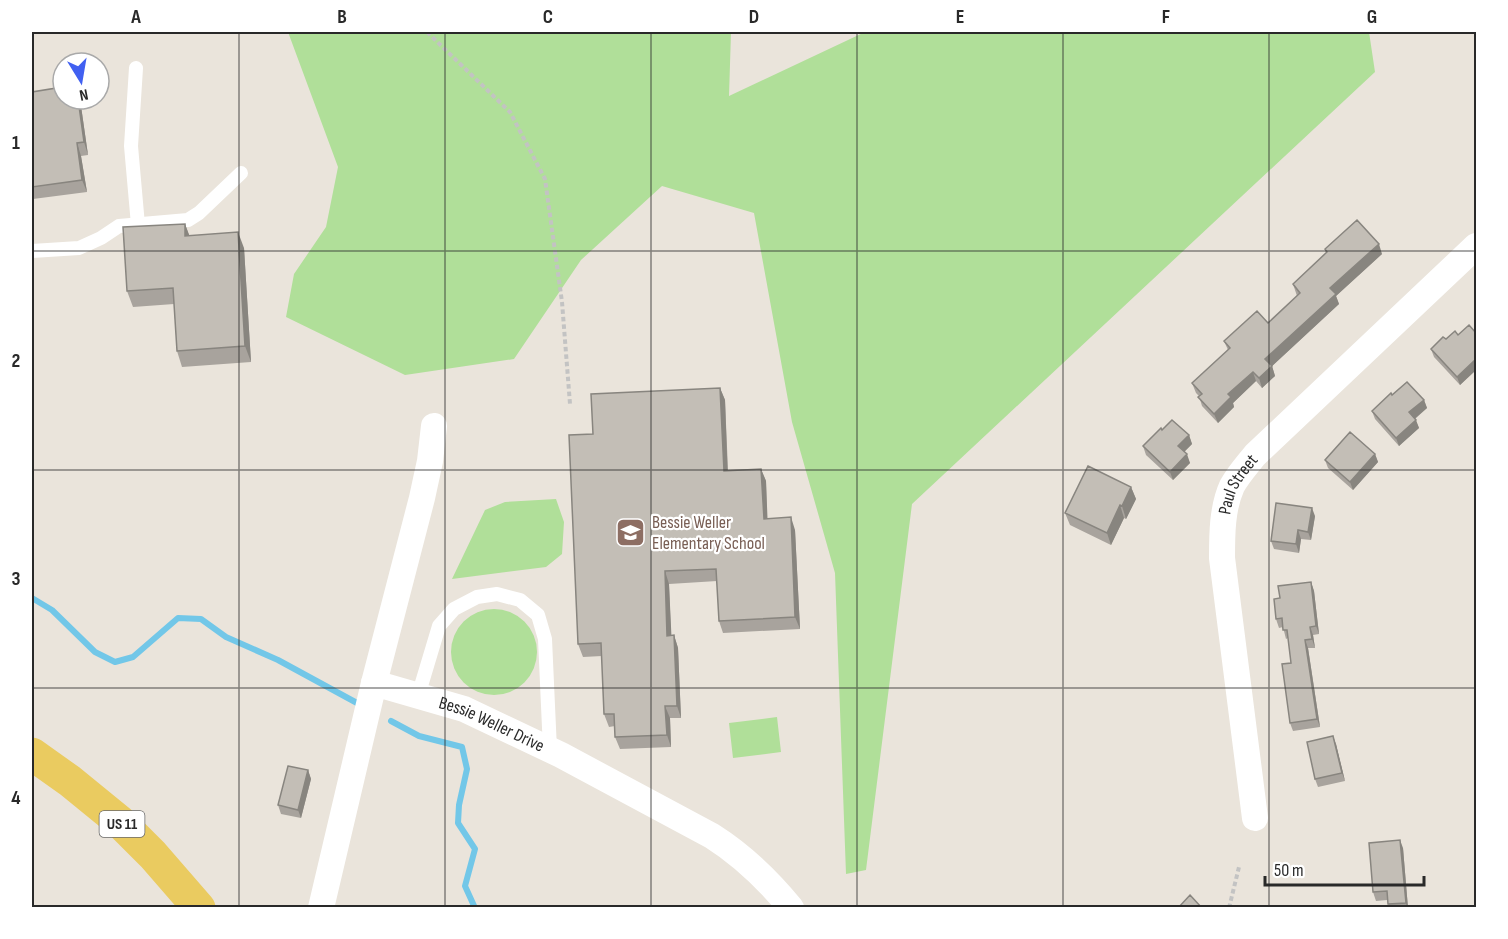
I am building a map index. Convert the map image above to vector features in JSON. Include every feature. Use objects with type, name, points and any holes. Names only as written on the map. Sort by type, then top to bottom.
[{"type":"main road","name":"US 11","points":[[32,753],[119,821],[153,855],[199,908]]},
{"type":"street","name":"Paul Street","points":[[1255,818],[1222,558],[1222,531],[1231,489],[1240,473],[1255,455],[1476,246]]},
{"type":"street","points":[[321,908],[374,683],[422,498],[430,461],[434,426]]},
{"type":"street","name":"Bessie Weller Drive","points":[[374,683],[464,709],[550,750],[712,836],[758,872],[791,908]]},
{"type":"lane","points":[[136,68],[131,146],[138,225]]},
{"type":"lane","points":[[32,250],[79,248],[119,226],[188,220],[199,213],[241,173]]},
{"type":"lane","points":[[418,696],[439,626],[454,609],[477,597],[497,594],[520,600],[538,615],[545,639],[550,750]]},
{"type":"path","points":[[427,32],[510,112],[545,179],[562,302],[570,404]]},
{"type":"path","points":[[1229,908],[1239,867]]},
{"type":"green space","points":[[288,32],[731,32],[729,96],[865,32],[1369,32],[1375,72],[912,504],[866,870],[846,874],[835,573],[792,422],[754,213],[662,186],[581,260],[514,359],[405,375],[286,317],[294,274],[326,227],[338,167]]},
{"type":"green space","points":[[556,499],[564,522],[562,554],[546,567],[452,579],[485,510],[505,502]]},
{"type":"green space","points":[[494,609],[511,612],[525,621],[534,635],[537,652],[534,669],[525,683],[511,692],[494,695],[477,692],[463,683],[454,669],[451,652],[454,635],[463,621],[477,612]]},
{"type":"green space","points":[[777,717],[781,752],[733,758],[729,723]]},
{"type":"building","points":[[51,89],[51,111],[80,111],[84,142],[77,143],[82,180],[32,187],[32,92]]},
{"type":"building","points":[[1357,220],[1379,244],[1330,288],[1336,294],[1265,359],[1272,366],[1259,378],[1253,372],[1228,394],[1231,397],[1214,414],[1198,397],[1202,394],[1192,383],[1230,348],[1224,341],[1257,311],[1268,323],[1300,293],[1293,284],[1327,252],[1325,249]]},
{"type":"building","points":[[185,224],[185,236],[238,232],[245,346],[177,351],[173,288],[127,291],[123,227]]},
{"type":"building","points":[[1469,325],[1476,333],[1476,359],[1457,377],[1431,349],[1443,337],[1446,339],[1455,331],[1458,335]]},
{"type":"building","points":[[1407,382],[1424,400],[1409,412],[1416,420],[1396,438],[1372,411]]},
{"type":"building","points":[[720,388],[724,471],[761,469],[764,519],[791,517],[795,617],[719,621],[716,569],[665,571],[667,636],[674,635],[677,706],[665,706],[667,735],[615,737],[614,714],[604,714],[601,643],[578,644],[569,435],[593,434],[591,394]]},
{"type":"building","points":[[1172,420],[1189,435],[1178,446],[1187,454],[1170,472],[1143,446]]},
{"type":"building","points":[[1350,432],[1375,454],[1350,482],[1325,460]]},
{"type":"building","points":[[1088,466],[1131,487],[1107,533],[1065,513]]},
{"type":"building","points":[[1276,503],[1312,508],[1308,532],[1298,530],[1296,544],[1271,541]]},
{"type":"building","points":[[1311,582],[1316,626],[1310,627],[1312,639],[1305,640],[1317,719],[1290,723],[1282,664],[1291,663],[1287,630],[1283,630],[1282,618],[1276,619],[1274,599],[1280,598],[1278,586]]},
{"type":"building","points":[[1333,736],[1342,773],[1315,779],[1307,742]]},
{"type":"building","points":[[288,766],[308,770],[298,810],[278,805]]},
{"type":"building","points":[[1400,840],[1406,903],[1388,904],[1387,891],[1373,892],[1369,843]]},
{"type":"building","points":[[1190,895],[1202,908],[1178,908]]},
{"type":"waterway","points":[[32,598],[52,610],[95,652],[115,662],[133,657],[178,618],[201,619],[226,637],[278,660],[357,703]]},
{"type":"waterway","points":[[391,721],[419,736],[462,747],[467,769],[459,805],[458,823],[475,849],[465,886],[475,908]]},
{"type":"place","name":"Bessie Weller Elementary School","points":[[631,532]]}]
